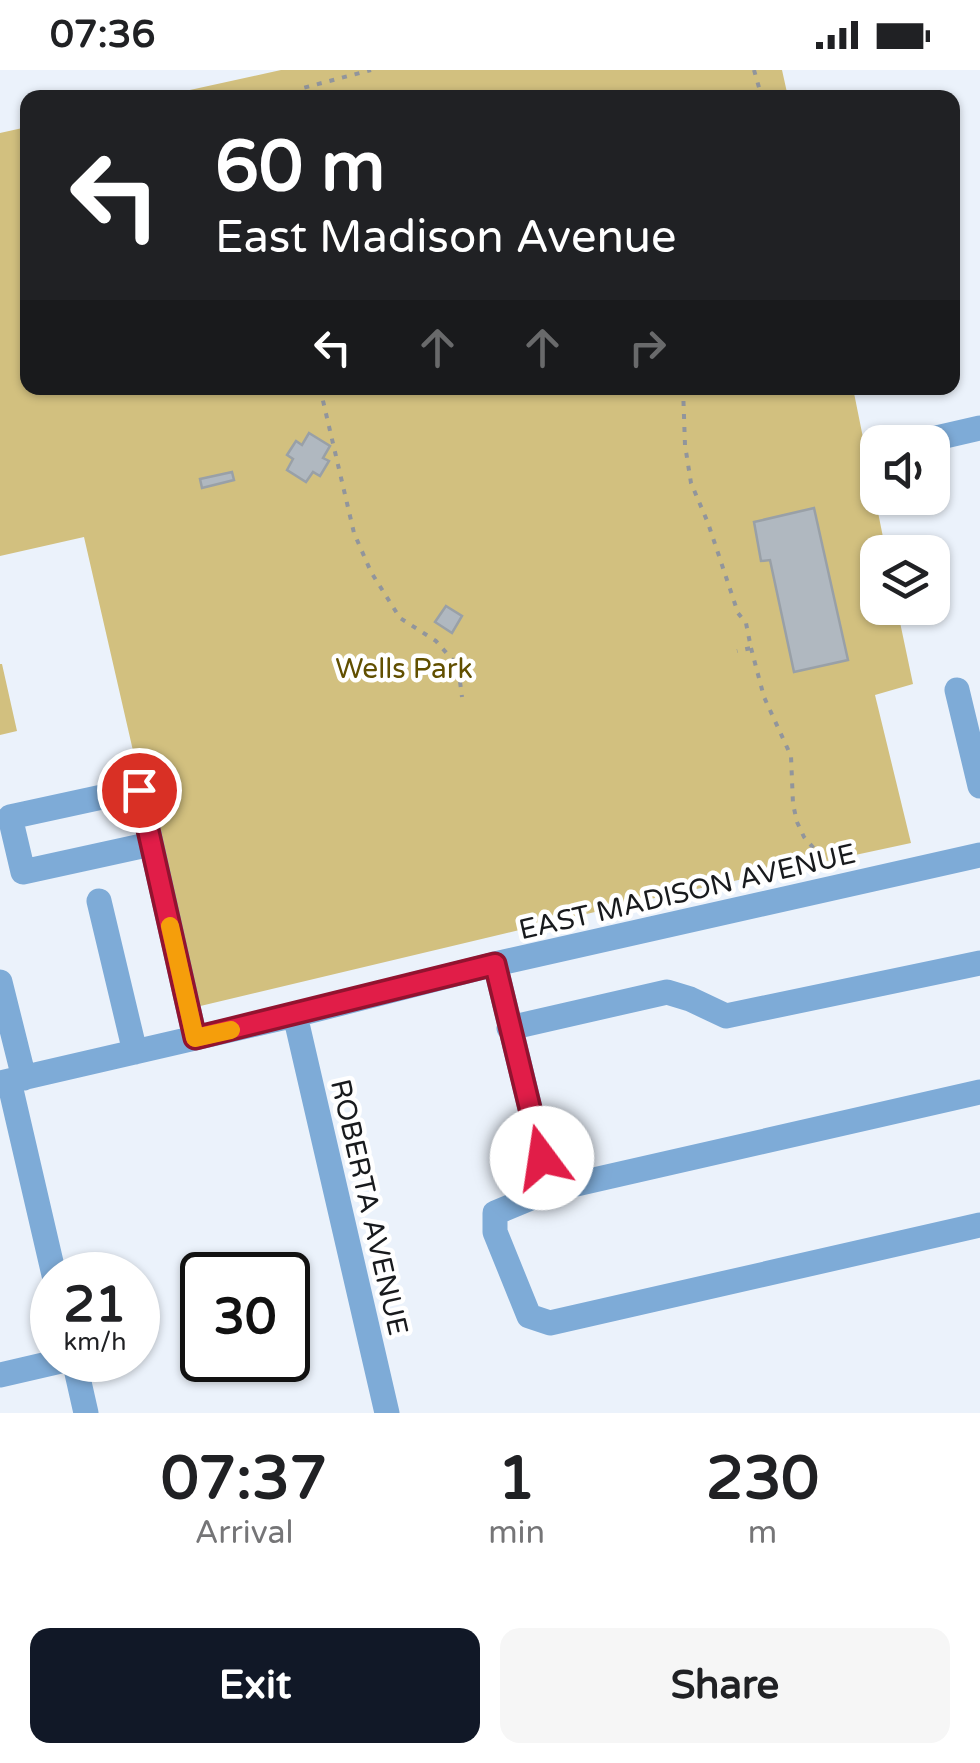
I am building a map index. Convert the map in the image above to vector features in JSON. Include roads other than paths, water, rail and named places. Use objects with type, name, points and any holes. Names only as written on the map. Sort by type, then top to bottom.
[{"type":"street","points":[[950,435],[980,428]]},
{"type":"street","points":[[957,690],[980,786]]},
{"type":"street","points":[[151,844],[23,872],[10,817],[139,790],[195,1038]]},
{"type":"street","name":"EAST MADISON AVENUE","points":[[11,1081],[495,964],[980,855]]},
{"type":"street","points":[[99,901],[135,1052]]},
{"type":"street","points":[[509,1028],[667,992],[726,1016],[980,963]]},
{"type":"street","points":[[495,964],[550,1190]]},
{"type":"street","points":[[0,982],[11,1081],[49,1252]]},
{"type":"street","name":"ROBERTA AVENUE","points":[[295,1015],[387,1413]]},
{"type":"street","points":[[980,1092],[550,1190],[495,1214],[495,1232],[529,1316],[550,1323],[980,1225]]},
{"type":"street","points":[[0,1375],[30,1368]]},
{"type":"street","points":[[79,1382],[86,1413]]},
{"type":"park label","name":"Wells Park","points":[[404,668]]}]
